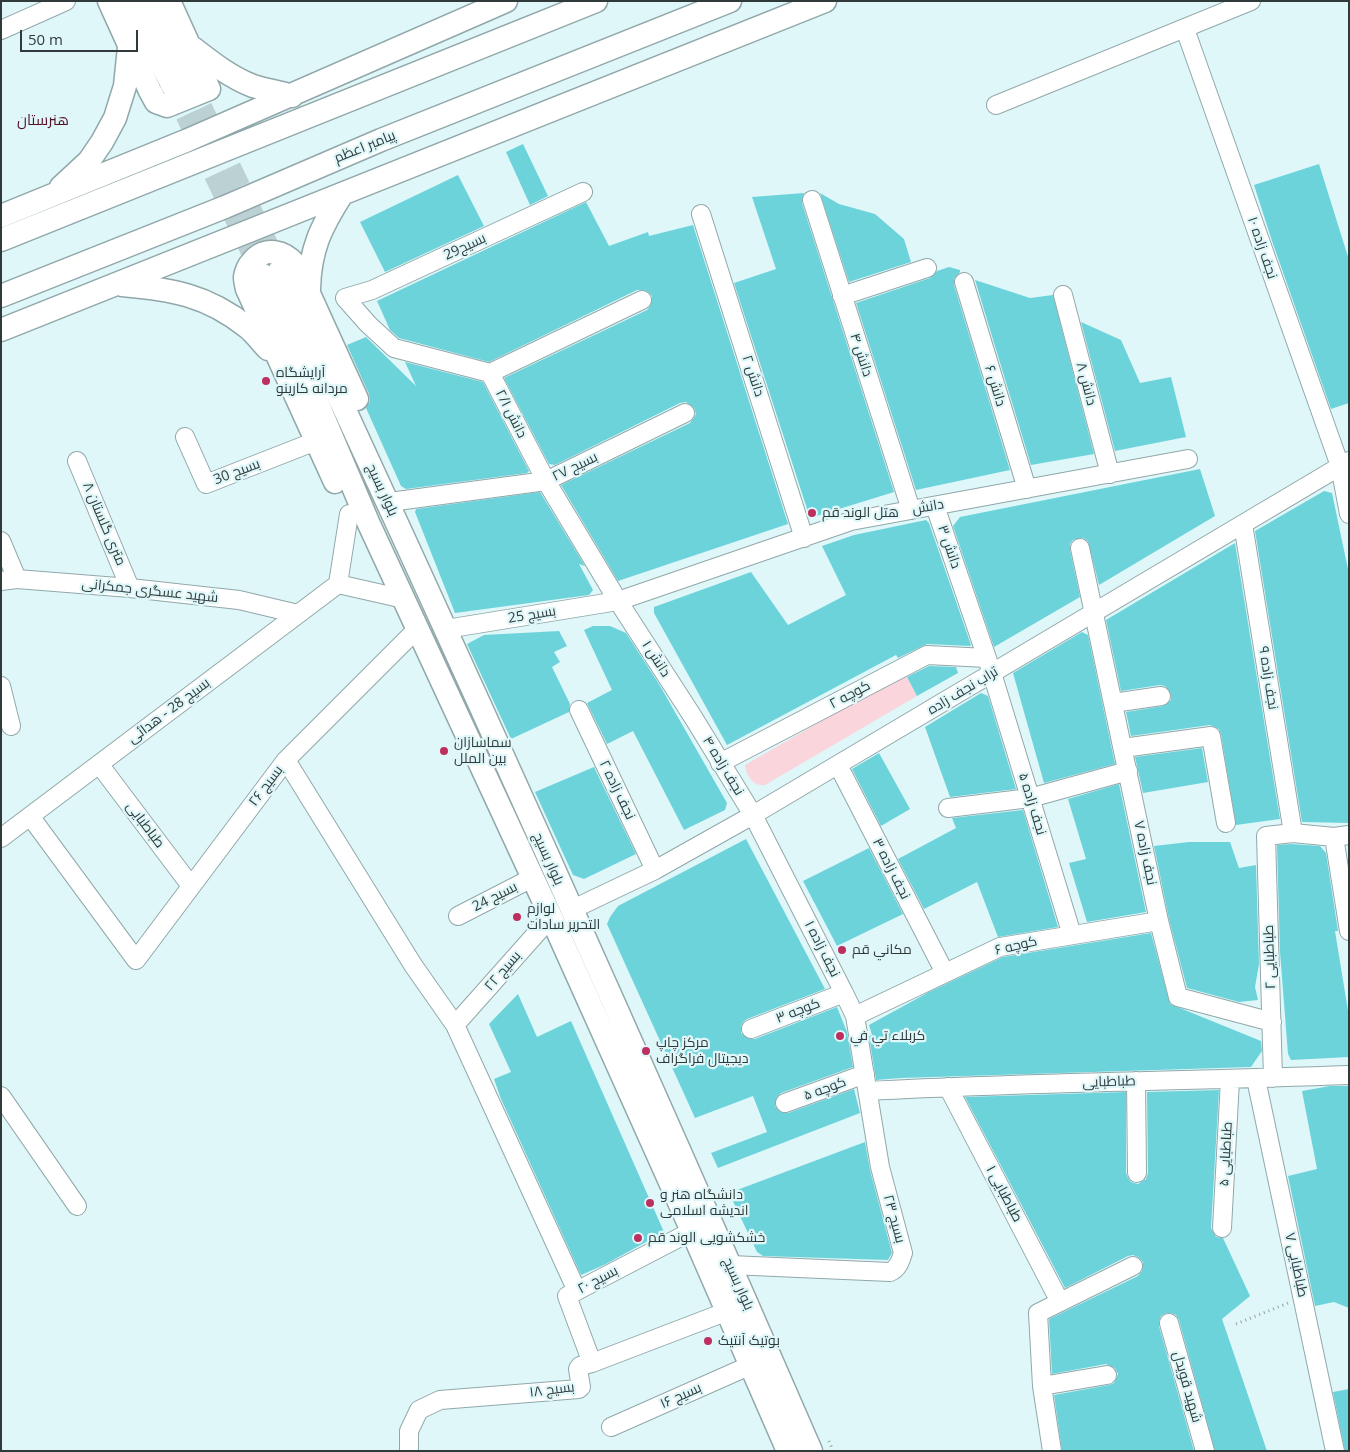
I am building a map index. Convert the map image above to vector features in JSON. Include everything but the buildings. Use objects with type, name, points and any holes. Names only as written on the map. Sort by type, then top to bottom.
[{"type":"main road","points":[[109,1],[150,92],[156,102],[167,106],[209,89],[169,1]]},
{"type":"main road","points":[[131,1],[179,81],[151,1]]},
{"type":"main road","points":[[1,216],[292,96],[506,1]]},
{"type":"main road","points":[[1,240],[236,145],[371,93],[596,1]]},
{"type":"main road","name":"پیامبر اعظم","points":[[1,296],[225,206],[381,140],[730,1]]},
{"type":"main road","points":[[1,330],[806,6],[825,1]]},
{"type":"main road","points":[[189,45],[239,80],[292,96]]},
{"type":"main road","points":[[52,195],[89,161],[115,118],[125,86],[129,46]]},
{"type":"main road","points":[[226,124],[236,145]]},
{"type":"main road","points":[[309,292],[310,268],[315,245],[342,194]]},
{"type":"main road","points":[[359,518],[316,441],[247,289],[245,275],[249,266],[255,258],[264,253],[282,253],[296,264],[368,424],[393,486],[395,507]]},
{"type":"main road","name":"بلوار بسیج","points":[[788,1451],[692,1231],[561,913],[446,629],[395,507],[271,273],[359,518],[404,599],[532,878],[561,913],[730,1265],[811,1451]]},
{"type":"main road","points":[[116,285],[155,288],[185,293],[217,307],[248,328],[280,362]]},
{"type":"street","points":[[1,30],[66,1]]},
{"type":"street","points":[[996,105],[1251,1]]},
{"type":"street","name":"نجف زاده ۱۰","points":[[1185,29],[1344,463],[1349,514]]},
{"type":"street","name":"بسیج29","points":[[345,298],[372,290],[583,192]]},
{"type":"street","name":"دانش ۴","points":[[812,200],[911,510]]},
{"type":"street","name":"دانش ۲","points":[[702,214],[804,538]]},
{"type":"street","points":[[842,296],[927,268]]},
{"type":"street","name":"دانش ۶","points":[[964,282],[1027,489]]},
{"type":"street","name":"دانش ۸","points":[[1063,295],[1110,474]]},
{"type":"street","name":"دانش ۲/۱","points":[[345,298],[368,324],[394,348],[490,373],[546,481],[618,601]]},
{"type":"street","points":[[490,373],[642,300]]},
{"type":"street","name":"بسیج ۲۷","points":[[395,507],[546,481],[685,413]]},
{"type":"street","name":"بسیج 30","points":[[185,437],[206,484],[316,441]]},
{"type":"street","name":"دانش","points":[[618,601],[850,521],[1188,459]]},
{"type":"street","name":"۸ متری گلستان","points":[[77,461],[130,588]]},
{"type":"street","name":"تراب نجف زاده","points":[[561,913],[655,870],[752,815],[838,765],[989,666],[1094,612],[1344,463]]},
{"type":"street","name":"دانش ۳","points":[[934,506],[989,666]]},
{"type":"street","points":[[359,518],[338,584],[404,599]]},
{"type":"street","name":"نجف زاده ۹","points":[[1243,524],[1293,833]]},
{"type":"street","points":[[1,541],[9,580]]},
{"type":"street","name":"نجف زاده ۷","points":[[1080,548],[1178,997],[1272,1022]]},
{"type":"street","name":"شهید عسگری جمکرانی","points":[[9,580],[130,588],[239,600],[298,614]]},
{"type":"street","name":"بسیج 28 - هدائی","points":[[1,838],[338,584]]},
{"type":"street","name":"بسیج 25","points":[[446,629],[618,601]]},
{"type":"street","name":"دانش ۱","points":[[618,601],[693,717]]},
{"type":"street","name":"بسیج ۲۶","points":[[30,816],[136,960],[286,760],[417,629]]},
{"type":"street","name":"کوچه ۲","points":[[720,763],[927,655],[989,666]]},
{"type":"street","name":"نجف زاده ۵","points":[[989,666],[1072,935]]},
{"type":"street","points":[[1,686],[11,726]]},
{"type":"street","points":[[1113,703],[1161,696]]},
{"type":"street","name":"نجف زاده ۲","points":[[579,710],[655,870]]},
{"type":"street","name":"نجف زاده ۴","points":[[693,717],[752,815]]},
{"type":"street","points":[[1123,748],[1211,736],[1226,823]]},
{"type":"street","points":[[286,760],[412,965],[455,1025],[577,1291]]},
{"type":"street","name":"طباطبایی","points":[[99,764],[191,886]]},
{"type":"street","name":"نجف زاده ۳","points":[[838,765],[945,973]]},
{"type":"street","points":[[948,808],[1030,798],[1128,771]]},
{"type":"street","name":"نجف زاده ۱","points":[[752,815],[855,1016],[867,1083]]},
{"type":"street","points":[[1293,833],[1342,836],[1349,931]]},
{"type":"street","name":"طباطبایی ۲","points":[[1265,1078],[1272,1022],[1266,836],[1293,833]]},
{"type":"street","name":"بسیج 24","points":[[458,916],[532,878]]},
{"type":"street","name":"بسیج ۲۲","points":[[455,1025],[561,913]]},
{"type":"street","name":"کوچه ۶","points":[[855,1016],[1000,947],[1160,921]]},
{"type":"street","name":"کوچه ۳","points":[[751,1029],[844,993]]},
{"type":"street","name":"طباطبایی","points":[[867,1083],[948,1087],[1349,1075]]},
{"type":"street","name":"طباطبایی ۷","points":[[1265,1078],[1303,1297],[1336,1451]]},
{"type":"street","name":"طباطبایی ۵","points":[[1222,1228],[1230,1080]]},
{"type":"street","points":[[1136,1081],[1137,1173]]},
{"type":"street","name":"بسیج ۲۳","points":[[730,1265],[890,1272],[894,1270],[900,1262],[903,1253],[880,1167],[867,1083]]},
{"type":"street","name":"کوچه ۵","points":[[785,1103],[867,1083]]},
{"type":"street","name":"طباطبایی ۱","points":[[948,1087],[1060,1302]]},
{"type":"street","points":[[1,1096],[77,1206]]},
{"type":"street","name":"بسیج ۲۰","points":[[592,1363],[567,1296],[692,1231]]},
{"type":"street","points":[[1052,1451],[1042,1386],[1038,1313],[1133,1266]]},
{"type":"street","name":"بسیج ۱۸","points":[[409,1451],[409,1431],[419,1410],[440,1400],[579,1389],[581,1387],[578,1367],[728,1311]]},
{"type":"street","name":"شهید قویدل","points":[[1168,1323],[1205,1451]]},
{"type":"street","name":"بسیج ۱۶","points":[[611,1427],[751,1365]]},
{"type":"street","points":[[1042,1386],[1107,1375]]},
{"type":"path","points":[[1236,1324],[1303,1297]]},
{"type":"shaded area","points":[[905,673],[917,696],[765,785],[757,784],[751,780],[745,765]]},
{"type":"tunnel","points":[[187,78],[279,269]]},
{"type":"tunnel","points":[[172,85],[263,275]]},
{"type":"place","name":"آرایشگاه مردانه کارینو","points":[[266,381]]},
{"type":"place","name":"هتل الوند قم","points":[[812,513]]},
{"type":"place","name":"سماسازان بین الملل","points":[[444,751]]},
{"type":"place","name":"لوازم التحریر سادات","points":[[517,917]]},
{"type":"place","name":"مكاني قم","points":[[842,950]]},
{"type":"place","name":"كربلاء تي في","points":[[840,1036]]},
{"type":"place","name":"مرکز چاپ دیجیتال فراگراف","points":[[646,1051]]},
{"type":"place","name":"دانشگاه هنر و اندیشه اسلامی","points":[[650,1203]]},
{"type":"place","name":"خشکشویی الوند قم","points":[[638,1238]]},
{"type":"place","name":"بوتیک آنتیک","points":[[708,1341]]},
{"type":"district","name":"هنرستان","points":[[43,121]]}]
